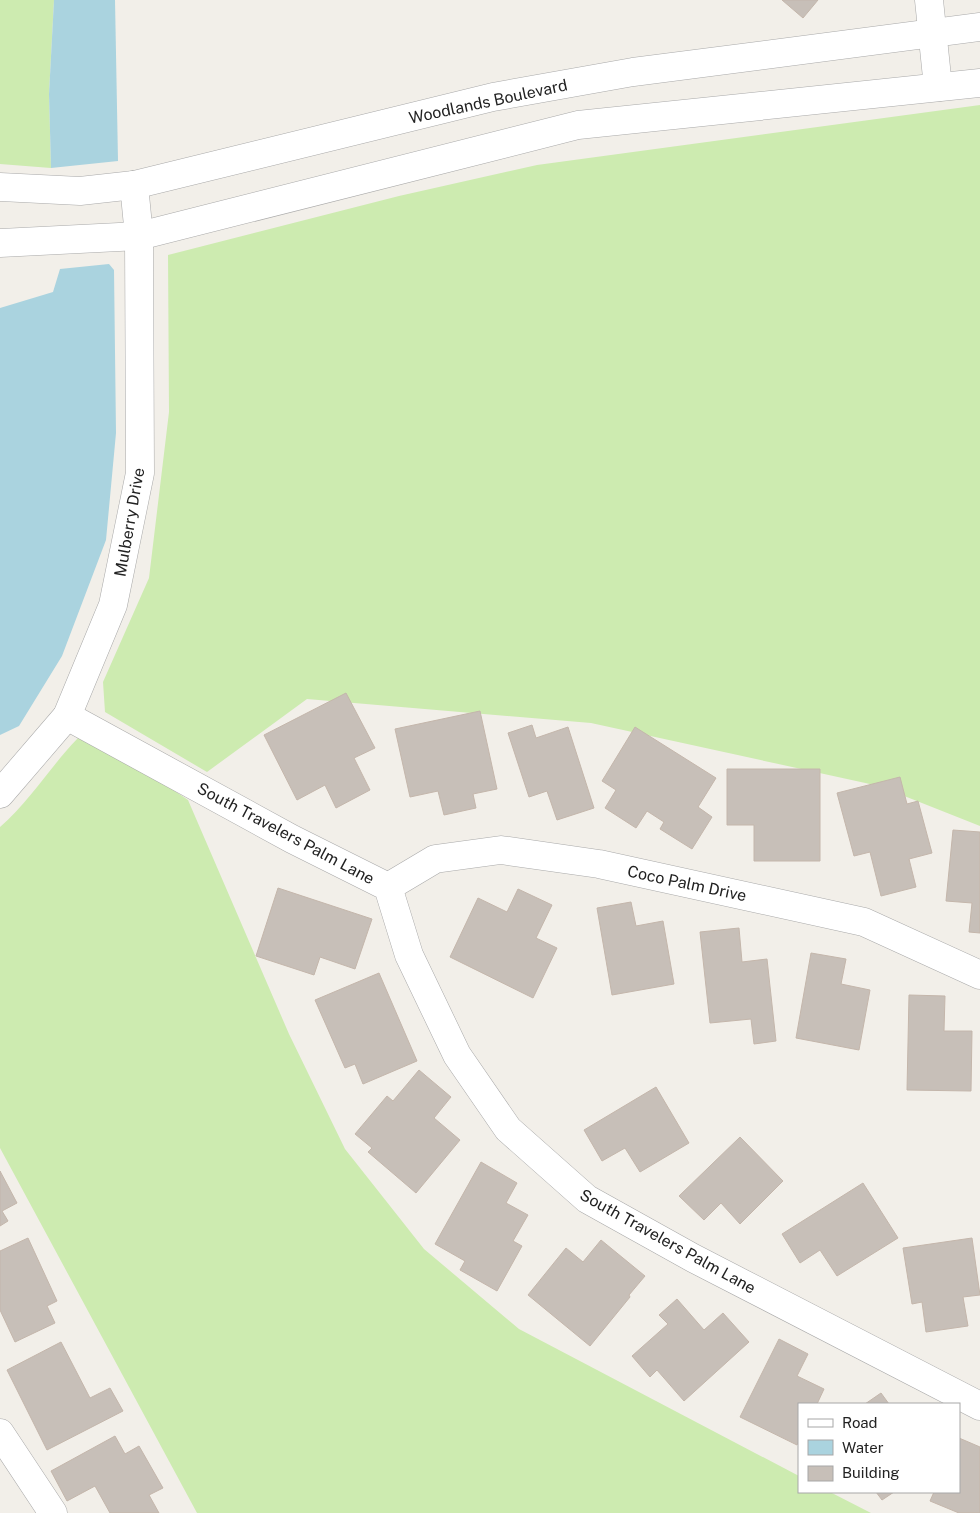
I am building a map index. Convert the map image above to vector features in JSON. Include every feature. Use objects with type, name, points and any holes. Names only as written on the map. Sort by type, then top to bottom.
[{"type":"street","points":[[929,0],[938,87]]},
{"type":"street","name":"Woodlands Boulevard","points":[[0,187],[80,191],[134,185],[493,97],[633,72],[980,27]]},
{"type":"street","points":[[0,243],[138,236],[578,125],[980,83]]},
{"type":"street","name":"Mulberry Drive","points":[[0,794],[67,716],[113,604],[140,473],[138,236],[134,185]]},
{"type":"street","name":"South Travelers Palm Lane","points":[[67,716],[292,839],[388,886],[409,956],[457,1055],[508,1129],[587,1199],[693,1258],[980,1406]]},
{"type":"street","name":"Coco Palm Drive","points":[[388,886],[435,859],[501,850],[599,864],[864,922],[980,975]]},
{"type":"street","points":[[0,1434],[54,1513]]},
{"type":"green space","points":[[0,0],[54,0],[49,94],[51,168],[0,164]]},
{"type":"green space","points":[[980,105],[980,826],[879,786],[591,723],[307,699],[207,772],[105,712],[103,682],[149,578],[169,412],[168,255],[399,196],[537,165]]},
{"type":"green space","points":[[78,738],[100,740],[188,800],[289,1034],[345,1149],[424,1249],[519,1329],[798,1475],[798,1493],[832,1493],[871,1513],[197,1513],[0,1148],[0,827],[21,806]]},
{"type":"water","points":[[54,0],[115,0],[118,161],[51,168],[49,94]]},
{"type":"water","points":[[109,264],[114,270],[116,433],[106,540],[62,656],[19,726],[0,735],[0,308],[53,292],[60,269]]},
{"type":"building","points":[[782,0],[818,0],[803,18]]},
{"type":"building","points":[[346,693],[375,748],[354,758],[370,790],[336,808],[325,785],[297,800],[264,735]]},
{"type":"building","points":[[480,711],[497,789],[473,794],[476,808],[444,815],[438,791],[410,797],[395,729]]},
{"type":"building","points":[[532,725],[536,738],[568,727],[594,808],[557,820],[547,791],[529,797],[508,733]]},
{"type":"building","points":[[635,727],[716,778],[698,807],[712,817],[692,849],[660,829],[664,822],[647,811],[636,828],[605,808],[616,790],[602,781]]},
{"type":"building","points":[[727,769],[820,769],[820,861],[754,861],[754,825],[727,825]]},
{"type":"building","points":[[900,777],[907,804],[918,801],[932,853],[909,859],[916,887],[881,896],[870,852],[854,856],[837,793]]},
{"type":"building","points":[[953,830],[980,832],[980,933],[969,932],[972,903],[946,901]]},
{"type":"building","points":[[278,888],[372,919],[355,969],[320,957],[314,975],[256,956]]},
{"type":"building","points":[[518,889],[552,905],[536,938],[557,948],[533,998],[450,957],[478,898],[507,912]]},
{"type":"building","points":[[631,902],[636,926],[663,921],[674,984],[612,995],[597,908]]},
{"type":"building","points":[[739,928],[742,962],[767,959],[776,1041],[754,1044],[751,1019],[710,1023],[700,932]]},
{"type":"building","points":[[811,953],[846,959],[841,984],[870,990],[859,1050],[796,1038]]},
{"type":"building","points":[[379,973],[417,1061],[363,1084],[355,1064],[345,1068],[315,1000]]},
{"type":"building","points":[[909,995],[945,996],[944,1031],[972,1031],[971,1091],[907,1090]]},
{"type":"building","points":[[419,1070],[451,1097],[434,1118],[460,1140],[416,1193],[368,1152],[372,1148],[355,1134],[387,1096],[393,1101]]},
{"type":"building","points":[[656,1087],[689,1143],[640,1172],[625,1148],[602,1161],[584,1130]]},
{"type":"building","points":[[740,1137],[783,1181],[740,1224],[721,1203],[704,1220],[679,1196]]},
{"type":"building","points":[[481,1162],[517,1183],[506,1203],[528,1215],[513,1241],[522,1246],[497,1291],[460,1270],[465,1261],[435,1244]]},
{"type":"building","points":[[0,1171],[17,1203],[2,1211],[8,1221],[0,1226]]},
{"type":"building","points":[[863,1183],[898,1238],[837,1276],[820,1250],[800,1263],[782,1234]]},
{"type":"building","points":[[28,1238],[57,1301],[47,1306],[55,1323],[15,1342],[0,1310],[0,1251]]},
{"type":"building","points":[[972,1238],[980,1295],[963,1297],[968,1326],[926,1332],[922,1302],[912,1304],[903,1248]]},
{"type":"building","points":[[601,1240],[645,1276],[590,1346],[528,1295],[566,1248],[583,1262]]},
{"type":"building","points":[[677,1299],[704,1330],[723,1313],[749,1342],[684,1401],[657,1370],[650,1377],[632,1356],[668,1324],[659,1315]]},
{"type":"building","points":[[779,1339],[808,1354],[797,1376],[824,1389],[817,1403],[798,1403],[797,1445],[740,1417]]},
{"type":"building","points":[[61,1342],[90,1398],[110,1388],[123,1411],[47,1450],[7,1370]]},
{"type":"building","points":[[881,1393],[888,1403],[866,1403]]},
{"type":"building","points":[[115,1436],[125,1454],[139,1446],[163,1488],[149,1495],[159,1513],[110,1513],[95,1486],[67,1501],[51,1471]]},
{"type":"building","points":[[960,1438],[980,1447],[980,1513],[959,1513],[930,1501],[934,1493],[960,1493]]},
{"type":"building","points":[[877,1493],[892,1493],[882,1500]]}]
